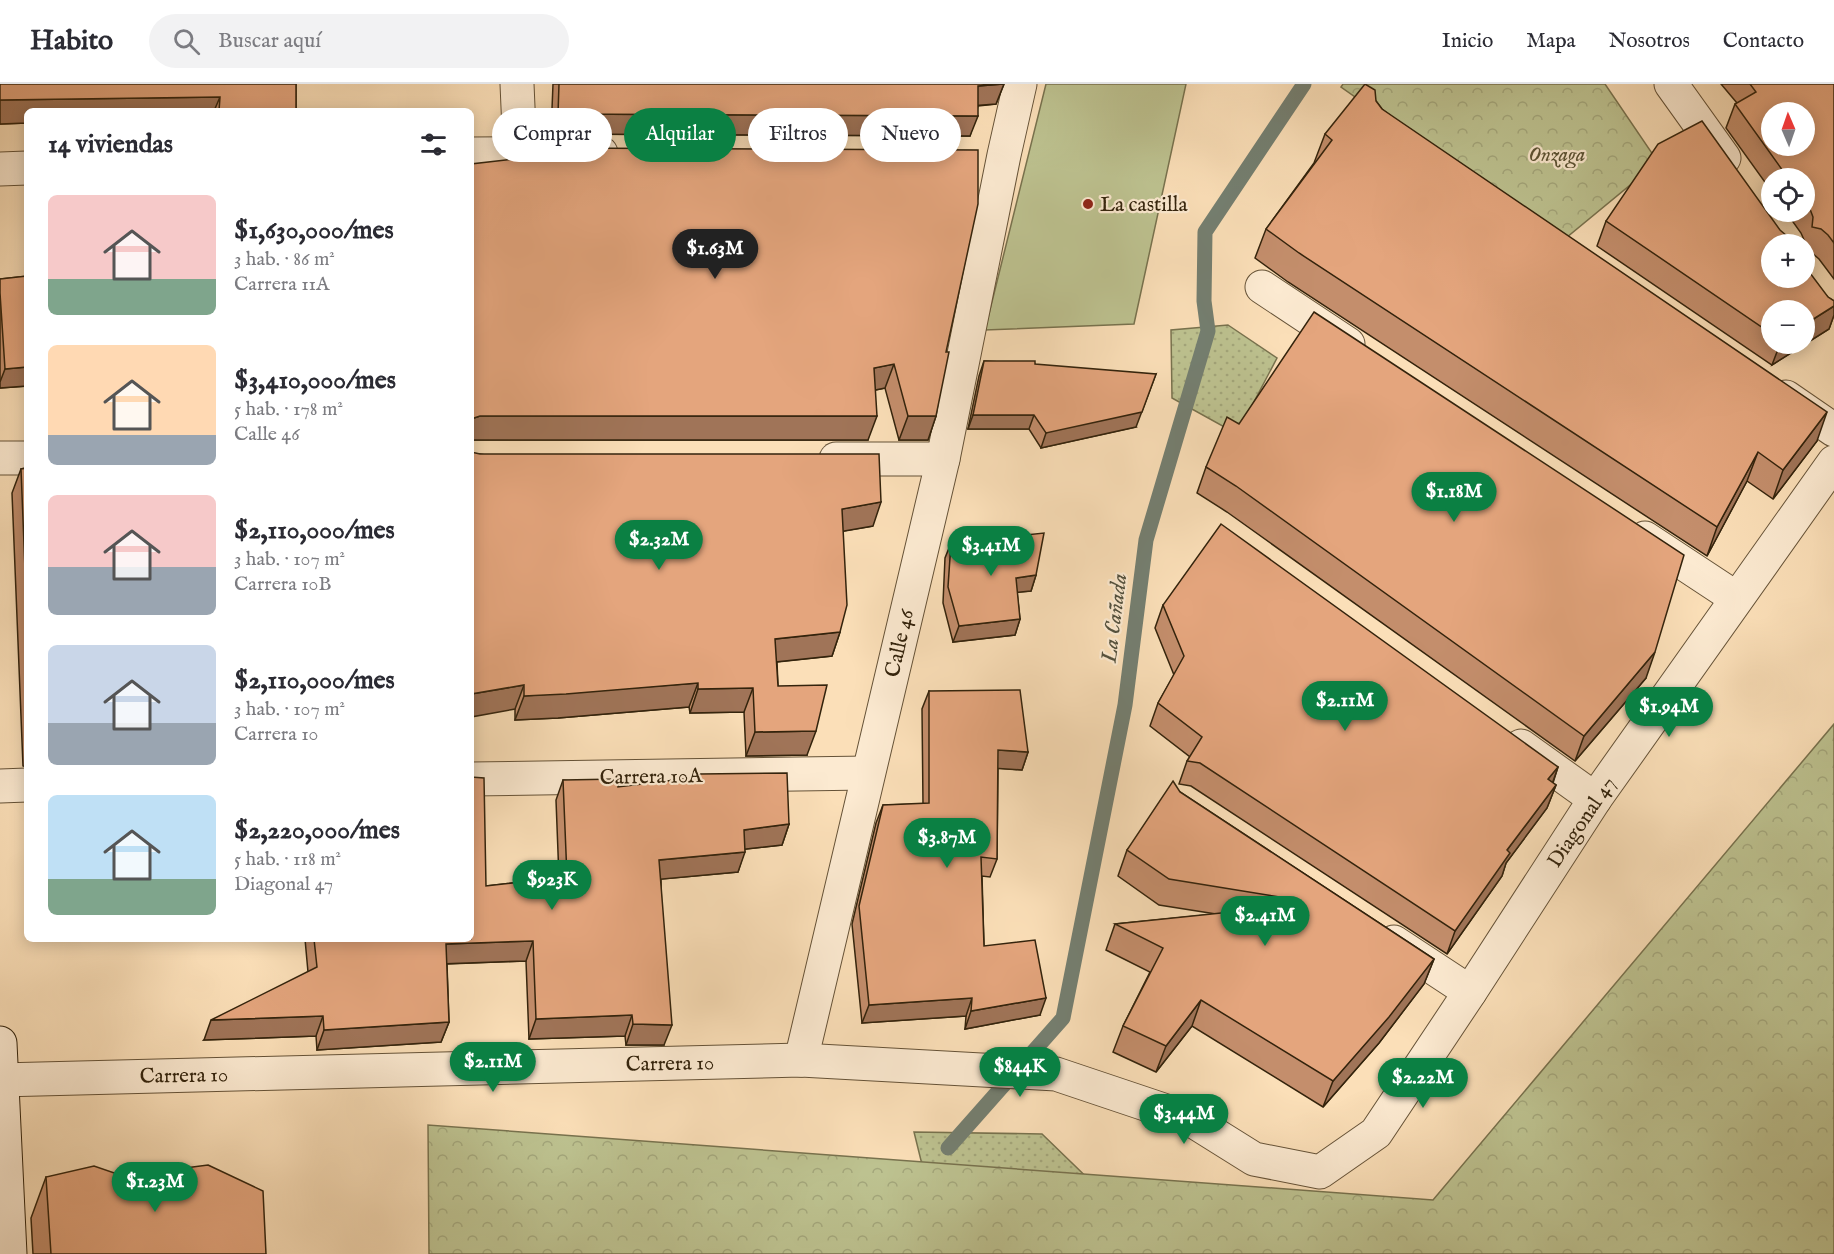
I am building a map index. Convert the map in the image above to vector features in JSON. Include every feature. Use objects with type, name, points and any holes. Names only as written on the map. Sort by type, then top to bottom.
[{"type":"street","points":[[517,84],[518,108]]},
{"type":"street","name":"Calle 46","points":[[801,1060],[943,459],[1020,84]]},
{"type":"street","points":[[1671,84],[1738,178]]},
{"type":"street","points":[[474,154],[492,154]]},
{"type":"street","points":[[968,155],[1004,155]]},
{"type":"street","points":[[0,169],[24,168]]},
{"type":"street","points":[[1262,287],[1371,358]]},
{"type":"street","points":[[1765,383],[1834,430]]},
{"type":"street","points":[[0,458],[24,458]]},
{"type":"street","points":[[804,459],[943,459]]},
{"type":"street","name":"Diagonal 47","points":[[1320,1172],[1376,1133],[1595,799],[1834,462]]},
{"type":"street","points":[[1618,520],[1736,598]]},
{"type":"street","points":[[1498,730],[1595,799]]},
{"type":"street","name":"Carrera 10A","points":[[474,779],[868,773]]},
{"type":"street","points":[[0,786],[24,785]]},
{"type":"street","points":[[1371,927],[1470,992]]},
{"type":"street","points":[[0,1043],[10,1254]]},
{"type":"street","name":"Carrera 10","points":[[1,1080],[801,1060],[1056,1074],[1190,1119],[1254,1159],[1320,1172]]},
{"type":"green space","name":"La castilla","points":[[1046,84],[1186,84],[1134,324],[985,330]]},
{"type":"green space","name":"Onzaga","points":[[1343,84],[1605,84],[1658,162],[1561,242],[1341,87]]},
{"type":"green space","points":[[1228,325],[1277,358],[1237,434],[1172,398],[1171,330]]},
{"type":"green space","points":[[1834,724],[1834,1254],[429,1254],[428,1125],[1433,1200]]},
{"type":"green space","points":[[914,1132],[1042,1134],[1136,1225],[944,1254]]},
{"type":"building","points":[[0,84],[296,84],[296,108],[219,108],[220,97],[0,100]]},
{"type":"building","points":[[559,84],[1003,84],[978,86],[978,116],[961,116],[961,108],[860,108],[860,115],[848,115],[848,108],[748,108],[748,115],[736,115],[736,108],[624,108],[624,114],[612,114],[612,108],[558,108]]},
{"type":"building","points":[[1365,84],[1375,90],[1376,101],[1382,109],[1827,412],[1783,470],[1758,452],[1717,527],[1299,253],[1266,229],[1332,140],[1325,134]]},
{"type":"building","points":[[1750,84],[1834,84],[1834,243],[1821,229],[1812,227],[1812,222],[1815,222],[1815,168],[1781,168],[1772,156],[1815,156],[1815,102],[1761,102],[1761,140],[1735,104],[1756,92]]},
{"type":"building","points":[[1702,121],[1761,203],[1761,222],[1774,222],[1785,234],[1761,234],[1761,288],[1815,288],[1815,280],[1828,297],[1834,301],[1834,306],[1815,318],[1815,300],[1761,300],[1761,327],[1606,221],[1658,144]]},
{"type":"building","points":[[612,148],[624,148],[624,162],[736,162],[736,149],[748,149],[748,162],[848,162],[848,149],[860,149],[860,162],[961,162],[961,150],[978,150],[978,204],[946,352],[949,352],[936,416],[908,416],[894,364],[874,368],[877,416],[480,416],[474,418],[474,164],[492,162],[612,162]]},
{"type":"building","points":[[24,276],[24,367],[5,369],[0,279]]},
{"type":"building","points":[[1314,312],[1684,555],[1655,652],[1584,736],[1236,486],[1206,467],[1227,417],[1239,424]]},
{"type":"building","points":[[984,361],[1035,361],[1035,364],[1156,374],[1142,412],[1046,433],[1034,415],[973,415]]},
{"type":"building","points":[[474,453],[879,454],[881,502],[842,509],[847,605],[840,632],[775,639],[778,686],[827,685],[816,731],[755,732],[753,688],[698,689],[698,683],[524,696],[524,685],[474,693]]},
{"type":"building","points":[[24,468],[24,544],[21,469]]},
{"type":"building","points":[[1221,524],[1558,767],[1548,779],[1556,785],[1507,850],[1510,853],[1455,931],[1200,763],[1187,761],[1202,737],[1158,703],[1184,656],[1163,605]]},
{"type":"building","points":[[1044,533],[1036,575],[1016,578],[1020,619],[959,626],[948,587],[951,543]]},
{"type":"building","points":[[1020,690],[1028,752],[998,750],[997,859],[981,857],[984,946],[1035,940],[1046,998],[971,1011],[972,998],[869,1005],[859,906],[883,805],[929,803],[929,691]]},
{"type":"building","points":[[787,773],[789,824],[744,830],[745,852],[659,860],[672,1025],[633,1024],[632,1015],[536,1019],[533,941],[446,944],[449,1022],[324,1030],[323,1016],[211,1020],[317,967],[314,942],[474,942],[474,777],[484,778],[486,886],[567,877],[563,780],[619,779],[618,787],[700,777],[700,774]]},
{"type":"building","points":[[1173,781],[1180,792],[1434,959],[1389,1017],[1333,1081],[1201,1000],[1166,1046],[1123,1026],[1163,948],[1115,924],[1298,905],[1298,900],[1169,879],[1127,850]]},
{"type":"building","points":[[208,1165],[263,1191],[266,1254],[51,1254],[46,1177],[94,1166],[123,1176]]},
{"type":"waterway","name":"La Cañada","points":[[948,1148],[1063,1018],[1125,705],[1146,540],[1208,331],[1204,301],[1205,232],[1304,84]]},
{"type":"place","name":"La castilla","points":[[1088,204]]}]
